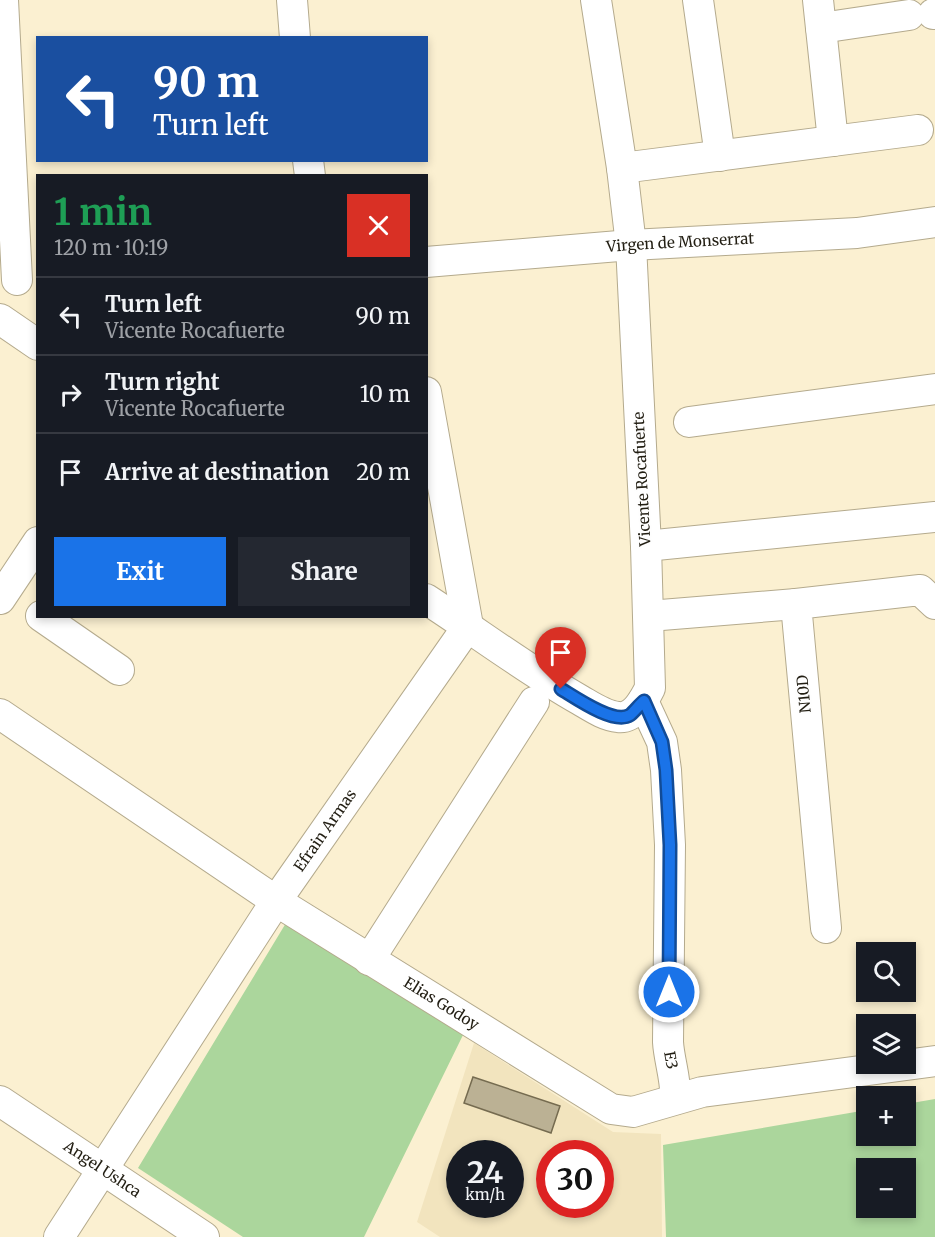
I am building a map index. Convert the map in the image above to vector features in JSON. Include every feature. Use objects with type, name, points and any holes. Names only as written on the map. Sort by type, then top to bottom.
[{"type":"street","points":[[3,0],[18,281]]},
{"type":"street","points":[[292,0],[295,36]]},
{"type":"street","name":"Vicente Rocafuerte","points":[[596,0],[622,168],[631,245],[649,616],[650,688],[644,701]]},
{"type":"street","points":[[698,0],[720,156]]},
{"type":"street","points":[[833,141],[819,14],[926,14]]},
{"type":"street","points":[[622,168],[918,130]]},
{"type":"street","name":"Virgen de Monserrat","points":[[428,262],[631,245],[857,233],[935,222]]},
{"type":"street","points":[[0,319],[36,344]]},
{"type":"street","points":[[689,422],[935,389]]},
{"type":"street","points":[[428,403],[468,626]]},
{"type":"street","points":[[646,546],[935,517]]},
{"type":"street","points":[[36,545],[2,595],[36,613]]},
{"type":"street","points":[[649,616],[796,604],[920,590],[935,604]]},
{"type":"street","points":[[428,600],[561,689],[606,714],[619,718],[629,715],[644,701]]},
{"type":"street","name":"N10D","points":[[796,604],[826,928]]},
{"type":"street","points":[[43,618],[119,670]]},
{"type":"street","name":"Efrain Armas","points":[[59,1237],[276,901],[468,626]]},
{"type":"street","name":"E3","points":[[644,701],[662,742],[666,770],[670,845],[668,1042],[669,1062],[676,1089],[675,1099]]},
{"type":"street","points":[[369,960],[534,702]]},
{"type":"street","name":"Elias Godoy","points":[[0,714],[276,901],[611,1109],[633,1112],[702,1092],[935,1061]]},
{"type":"street","name":"Angel Ushca","points":[[0,1101],[204,1237]]},
{"type":"shaded area","points":[[474,1043],[613,1132],[661,1134],[662,1237],[440,1237],[417,1222]]},
{"type":"green space","points":[[289,918],[463,1035],[364,1237],[243,1237],[138,1168]]},
{"type":"green space","points":[[935,1099],[935,1237],[666,1237],[663,1145],[856,1112],[856,1146],[916,1146],[916,1102]]},
{"type":"building","points":[[473,1077],[560,1106],[551,1133],[464,1103]]},
{"type":"route","points":[[561,689],[606,714],[619,718],[629,715],[644,701],[662,742],[666,770],[670,845],[669,992]]}]
